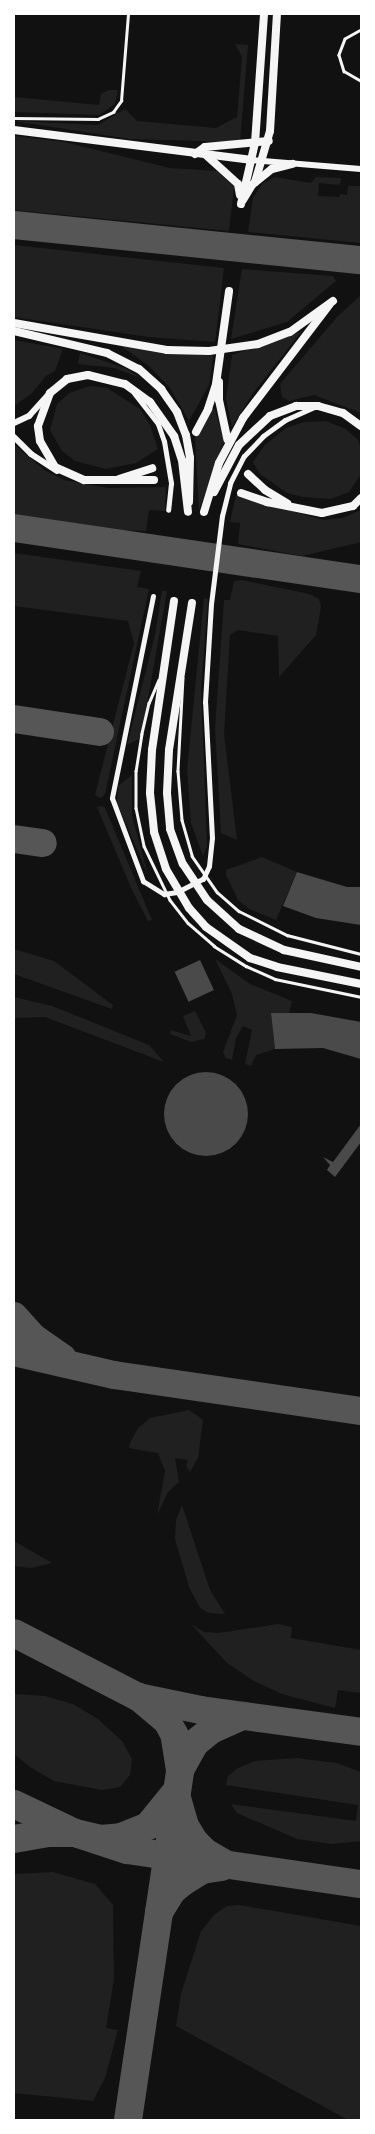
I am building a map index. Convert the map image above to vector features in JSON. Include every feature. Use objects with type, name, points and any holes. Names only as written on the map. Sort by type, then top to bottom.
[{"type":"main road","points":[[241,204],[245,176],[252,160],[255,143],[264,14]]},
{"type":"main road","points":[[241,204],[255,182],[269,141],[277,14]]},
{"type":"main road","points":[[14,130],[252,160]]},
{"type":"main road","points":[[195,154],[205,147],[269,141]]},
{"type":"main road","points":[[206,155],[238,184],[241,204]]},
{"type":"main road","points":[[255,182],[272,169],[292,164]]},
{"type":"main road","points":[[227,439],[218,400],[220,363],[229,291]]},
{"type":"main road","points":[[14,323],[167,350],[209,351],[234,349],[290,332],[333,302],[243,418],[219,462],[204,512],[227,464],[253,429],[270,416],[296,406],[318,406],[343,413],[361,426]]},
{"type":"main road","points":[[14,331],[107,353],[139,369],[162,389],[177,412],[186,435],[190,458],[188,512],[182,460],[174,436],[150,402],[125,384],[88,375],[67,379],[50,394],[38,426],[40,441],[55,467],[68,475],[109,482],[154,480]]},
{"type":"main road","points":[[196,432],[208,409],[220,363]]},
{"type":"main road","points":[[109,482],[152,468]]},
{"type":"main road","points":[[248,474],[265,490],[302,509]]},
{"type":"main road","points":[[242,493],[322,513],[339,511],[352,506],[361,498]]},
{"type":"main road","points":[[174,601],[163,671],[150,793],[154,832],[166,869],[189,908],[206,927],[250,958],[277,967],[361,984]]},
{"type":"main road","points":[[192,603],[169,750],[167,793],[170,829],[183,864],[207,900],[239,929],[284,950],[361,967]]},
{"type":"street","points":[[252,160],[361,169]]},
{"type":"street","points":[[125,384],[147,408],[164,441],[171,483],[168,510]]},
{"type":"street","points":[[14,423],[29,416],[50,394]]},
{"type":"street","points":[[154,596],[112,798],[143,881],[164,894],[177,892],[203,879],[209,866],[212,838],[205,702],[212,594],[222,516],[230,483],[244,456],[263,436],[285,420],[318,406]]},
{"type":"street","points":[[14,437],[46,466],[68,475]]},
{"type":"lane","points":[[14,118],[98,119],[113,112],[122,101],[128,14]]},
{"type":"lane","points":[[361,30],[345,39],[339,54],[344,71],[361,81]]},
{"type":"lane","points":[[181,670],[185,686],[178,771],[182,820],[192,856],[217,892],[239,911],[287,935],[361,954]]},
{"type":"lane","points":[[163,671],[148,703],[136,771],[136,808],[144,846],[170,900],[188,923],[214,946],[246,966],[275,979],[361,997]]},
{"type":"shaded area","points":[[235,44],[248,45],[240,142],[130,139],[14,121],[98,125],[125,109],[137,121],[216,128],[237,117],[242,57]]},
{"type":"shaded area","points":[[109,90],[118,90],[115,104],[99,115],[14,112],[14,97],[99,105],[101,94]]},
{"type":"shaded area","points":[[14,136],[64,142],[170,168],[217,171],[234,187],[229,231],[14,210]]},
{"type":"shaded area","points":[[275,177],[311,183],[316,177],[341,178],[340,185],[319,183],[318,196],[339,197],[340,194],[347,195],[348,186],[361,186],[361,243],[248,232],[253,198],[262,184]]},
{"type":"shaded area","points":[[14,245],[224,268],[215,342],[149,337],[14,317]]},
{"type":"shaded area","points":[[242,269],[333,276],[336,281],[287,322],[231,339]]},
{"type":"shaded area","points":[[361,295],[361,413],[314,395],[289,401],[282,397],[280,384],[338,316]]},
{"type":"shaded area","points":[[302,331],[253,393],[232,427],[226,399],[232,355]]},
{"type":"shaded area","points":[[14,340],[63,349],[55,371],[46,376],[31,394],[14,406]]},
{"type":"shaded area","points":[[121,346],[213,356],[209,385],[189,421],[170,388],[149,366]]},
{"type":"shaded area","points":[[80,353],[125,368],[141,378],[114,368],[78,364]]},
{"type":"shaded area","points":[[90,386],[107,388],[140,409],[150,425],[158,449],[136,463],[106,469],[75,461],[62,451],[50,430],[57,404],[69,393]]},
{"type":"shaded area","points":[[211,409],[215,409],[224,442],[199,510],[195,437]]},
{"type":"shaded area","points":[[326,421],[346,429],[358,440],[361,449],[361,474],[349,492],[331,499],[303,497],[287,493],[260,474],[253,462],[265,445],[286,428],[304,422]]},
{"type":"shaded area","points":[[14,444],[44,470],[64,480],[108,488],[166,487],[165,511],[149,510],[146,531],[14,527]]},
{"type":"shaded area","points":[[236,495],[323,520],[342,518],[361,510],[361,542],[302,556],[238,544],[240,523],[230,522]]},
{"type":"shaded area","points":[[14,553],[141,571],[137,587],[149,589],[105,794],[101,798],[95,795],[134,643],[128,621],[14,606]]},
{"type":"shaded area","points":[[242,580],[309,594],[319,599],[321,607],[316,635],[279,677],[278,636],[238,630],[230,635],[224,734],[237,840],[221,833],[215,728],[224,600],[230,600],[234,581]]},
{"type":"shaded area","points":[[162,591],[167,591],[141,738],[127,745],[155,635]]},
{"type":"shaded area","points":[[204,598],[208,599],[201,689],[207,846],[203,856],[191,823],[187,770]]},
{"type":"shaded area","points":[[132,775],[132,816],[148,875],[117,803],[118,786]]},
{"type":"shaded area","points":[[102,806],[105,808],[152,920],[148,921],[132,890],[97,807]]},
{"type":"shaded area","points":[[262,857],[297,872],[276,920],[249,909],[238,900],[226,875],[226,870]]},
{"type":"shaded area","points":[[14,949],[54,961],[113,1005],[112,1009],[14,974]]},
{"type":"shaded area","points":[[215,959],[250,984],[292,1001],[289,1013],[271,1013],[275,1049],[256,1055],[251,1066],[245,1064],[252,1030],[243,1026],[236,1038],[232,1060],[226,1058],[223,1052],[237,1015],[232,994]]},
{"type":"shaded area","points":[[14,997],[52,1006],[149,1045],[164,1062],[45,1017],[14,1018]]},
{"type":"shaded area","points":[[195,1011],[206,1033],[204,1039],[191,1042],[170,1034],[171,1030],[191,1036],[183,1016]]},
{"type":"shaded area","points":[[189,1410],[203,1420],[198,1458],[190,1472],[186,1466],[188,1460],[175,1458],[179,1482],[168,1492],[157,1515],[165,1471],[158,1453],[129,1448],[130,1443],[138,1428],[150,1418]]},
{"type":"shaded area","points":[[182,1505],[210,1590],[225,1614],[209,1613],[200,1608],[189,1587],[175,1539],[176,1520]]},
{"type":"shaded area","points":[[14,1541],[52,1563],[31,1568],[14,1566]]},
{"type":"shaded area","points":[[191,1624],[204,1632],[219,1633],[278,1624],[292,1627],[291,1638],[361,1650],[361,1693],[338,1690],[335,1708],[282,1694],[254,1681],[227,1663]]},
{"type":"shaded area","points":[[14,1694],[45,1696],[73,1704],[98,1719],[122,1741],[132,1759],[130,1775],[120,1787],[102,1790],[54,1781],[30,1767],[14,1754]]},
{"type":"shaded area","points":[[296,1758],[336,1763],[361,1772],[361,1841],[332,1844],[297,1839],[237,1813],[231,1804],[356,1821],[358,1805],[226,1785],[228,1776],[238,1768],[255,1761]]},
{"type":"shaded area","points":[[53,1872],[95,1884],[113,1905],[114,1979],[106,2028],[118,2030],[105,2078],[93,2101],[14,2093],[14,1874]]},
{"type":"shaded area","points":[[239,1905],[361,1926],[361,2120],[348,2120],[176,2026],[181,1994],[201,1931],[215,1914],[227,1906]]},
{"type":"building","points":[[297,872],[347,887],[361,887],[361,925],[316,918],[283,906]]},
{"type":"building","points":[[200,960],[214,990],[189,1002],[175,972]]},
{"type":"building","points":[[271,1013],[311,1013],[361,1022],[361,1059],[323,1048],[275,1049]]},
{"type":"building","points":[[206,1072],[222,1075],[236,1084],[245,1098],[248,1114],[245,1130],[236,1144],[222,1153],[206,1156],[190,1153],[176,1144],[167,1130],[164,1114],[167,1098],[176,1084],[190,1075]]},
{"type":"building","points":[[361,1124],[361,1142],[335,1177],[327,1170],[330,1165],[323,1157],[333,1162]]},
{"type":"taxiway","points":[[14,225],[361,260]]},
{"type":"taxiway","points":[[14,528],[361,579]]},
{"type":"taxiway","points":[[14,719],[100,732]]},
{"type":"taxiway","points":[[14,839],[43,843]]},
{"type":"taxiway","points":[[14,1316],[34,1338],[63,1358]]},
{"type":"taxiway","points":[[14,1352],[114,1375],[361,1411]]},
{"type":"taxiway","points":[[14,1633],[138,1697],[201,1710],[361,1732]]},
{"type":"taxiway","points":[[128,2120],[180,1770],[174,1734],[167,1721],[138,1697]]},
{"type":"taxiway","points":[[180,1770],[195,1743],[211,1730],[243,1716]]},
{"type":"taxiway","points":[[14,1839],[48,1833],[75,1833],[100,1839],[121,1837],[148,1826],[175,1793]]},
{"type":"taxiway","points":[[177,1798],[185,1826],[194,1841],[205,1852],[224,1863]]},
{"type":"taxiway","points":[[14,1804],[75,1833],[127,1850],[361,1884]]},
{"type":"taxiway","points":[[159,1912],[173,1890],[183,1882],[202,1870],[222,1867]]}]
